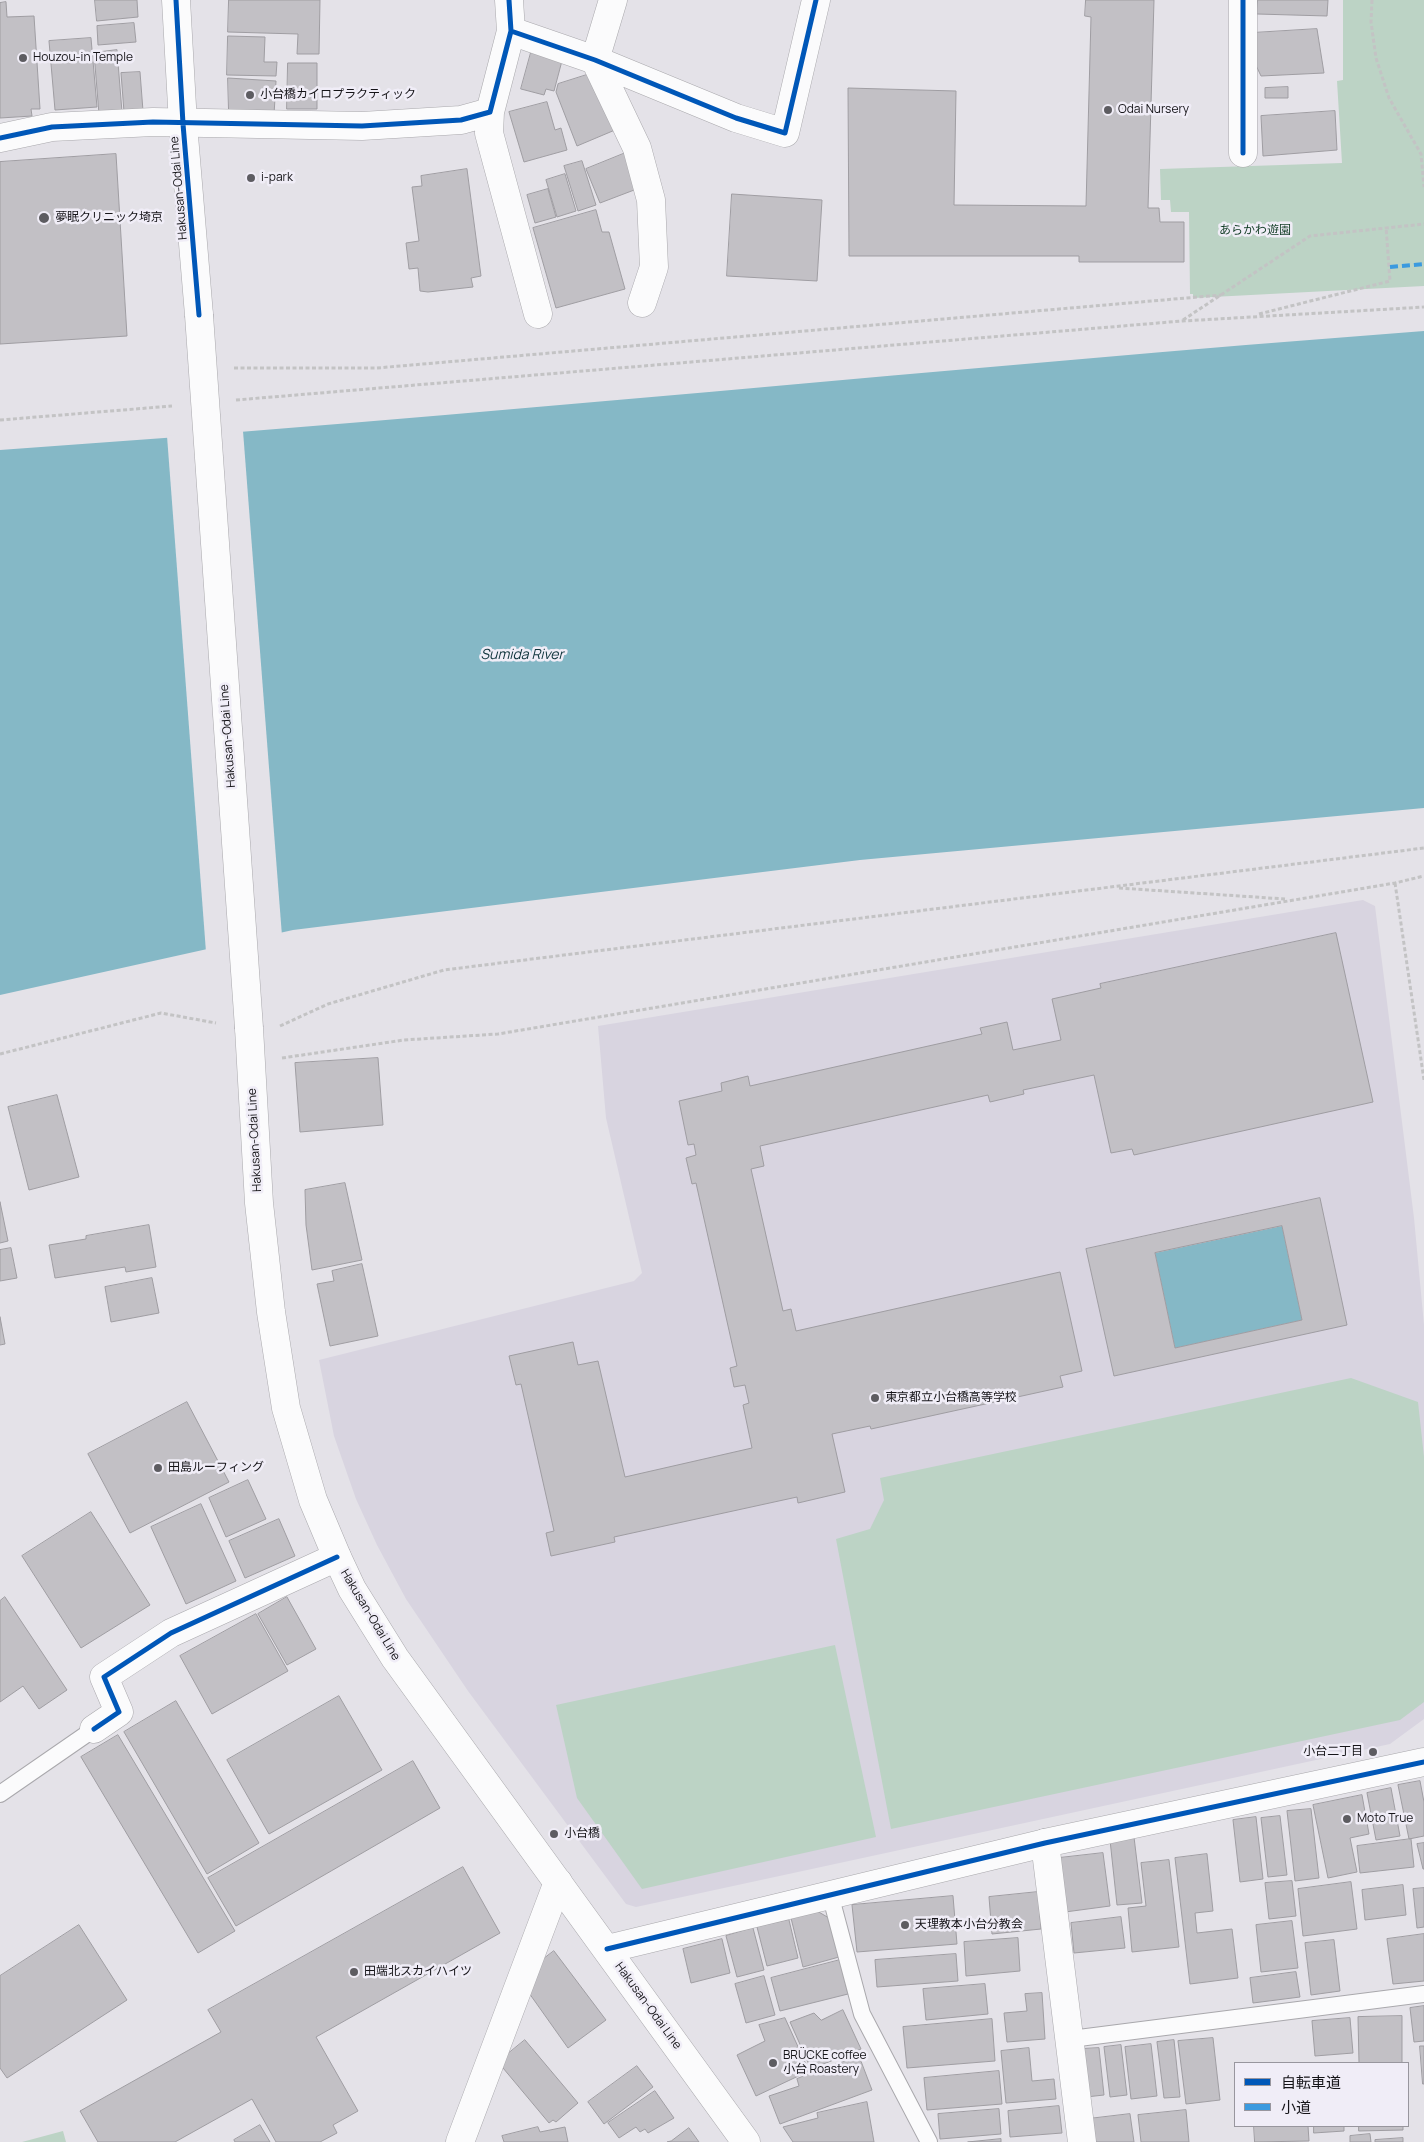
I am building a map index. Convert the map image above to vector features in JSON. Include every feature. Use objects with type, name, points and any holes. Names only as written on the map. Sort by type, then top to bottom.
[{"type":"street","name":"Hakusan-Odai Line","points":[[176,0],[183,124],[200,315],[259,1203],[271,1312],[286,1408],[313,1500],[337,1557],[352,1589],[395,1658],[746,2142]]},
{"type":"street","points":[[508,0],[511,31],[490,112],[489,133],[538,314]]},
{"type":"street","points":[[613,0],[595,60],[637,148],[651,200],[654,268],[642,303]]},
{"type":"street","points":[[511,31],[595,60],[736,118],[785,133],[816,0]]},
{"type":"street","points":[[1242,0],[1243,152]]},
{"type":"street","points":[[0,138],[52,127],[153,122],[362,126],[461,120],[490,112]]},
{"type":"street","points":[[94,1728],[119,1712],[104,1677],[171,1633],[337,1557]]},
{"type":"street","points":[[607,1949],[830,1894],[1046,1844],[1424,1762]]},
{"type":"street","points":[[1046,1844],[1082,2142]]},
{"type":"street","points":[[460,2142],[558,1882]]},
{"type":"lane","points":[[0,1794],[94,1728]]},
{"type":"lane","points":[[830,1894],[862,2014],[929,2142]]},
{"type":"lane","points":[[1071,2039],[1424,1994]]},
{"type":"path","points":[[1372,0],[1371,22],[1376,58],[1389,98],[1421,154],[1424,187]]},
{"type":"path","points":[[1182,321],[1310,236],[1424,224]]},
{"type":"path","points":[[1253,316],[1390,281],[1386,227]]},
{"type":"path","points":[[203,367],[377,368],[1221,295]]},
{"type":"path","points":[[228,401],[1182,321],[1424,306]]},
{"type":"path","points":[[0,420],[179,405]]},
{"type":"path","points":[[0,1054],[161,1013],[248,1028],[444,970],[1424,848]]},
{"type":"path","points":[[282,1058],[404,1040],[498,1034],[1395,883],[1424,876]]},
{"type":"path","points":[[1395,883],[1424,1080]]},
{"type":"path","points":[[1112,887],[1291,900]]},
{"type":"shaded area","name":"東京都立小台橋高等学校","points":[[1363,900],[1375,906],[1414,1218],[1424,1325],[1424,1719],[1390,1744],[636,1907],[626,1904],[468,1691],[406,1599],[377,1545],[356,1499],[334,1436],[319,1360],[634,1281],[642,1273],[606,1118],[598,1026]]},
{"type":"green space","name":"あらかわ遊園","points":[[1343,0],[1424,0],[1424,286],[1193,298],[1193,294],[1190,294],[1189,212],[1171,212],[1170,200],[1161,200],[1160,169],[1342,163],[1337,81],[1343,80]]},
{"type":"green space","points":[[1351,1378],[1418,1402],[1424,1457],[1424,1702],[1400,1720],[891,1829],[836,1539],[870,1529],[884,1500],[880,1478]]},
{"type":"green space","points":[[835,1645],[876,1837],[642,1889],[577,1798],[556,1705]]},
{"type":"green space","points":[[63,2131],[66,2142],[22,2142]]},
{"type":"water","name":"Sumida River","points":[[1424,331],[1424,808],[860,860],[293,930],[0,995],[0,450],[356,423],[1068,360]]},
{"type":"water","points":[[1282,1226],[1302,1320],[1175,1348],[1155,1253]]},
{"type":"pier","points":[[243,431],[282,936],[206,952],[167,436]]},
{"type":"building","points":[[95,0],[137,0],[138,17],[97,21]]},
{"type":"building","points":[[229,0],[320,0],[319,54],[297,54],[298,34],[228,32]]},
{"type":"building","points":[[1086,0],[1154,0],[1148,208],[1159,208],[1160,222],[1184,222],[1184,262],[1079,262],[1079,256],[849,256],[848,88],[956,91],[954,205],[1086,206],[1091,17],[1085,16]]},
{"type":"building","points":[[1258,0],[1328,0],[1327,16],[1257,14]]},
{"type":"building","name":"Houzou-in Temple","points":[[6,2],[7,17],[34,16],[40,109],[31,109],[32,116],[0,118],[0,3]]},
{"type":"building","points":[[134,23],[136,42],[98,45],[97,26]]},
{"type":"building","points":[[1317,29],[1324,73],[1261,76],[1253,59],[1252,33]]},
{"type":"building","points":[[228,36],[265,37],[264,62],[277,62],[276,76],[227,75]]},
{"type":"building","points":[[91,38],[97,107],[55,110],[49,41]]},
{"type":"building","points":[[532,49],[563,57],[554,91],[546,89],[544,95],[521,89]]},
{"type":"building","points":[[117,50],[122,112],[99,114],[94,53]]},
{"type":"building","points":[[288,63],[317,63],[317,109],[287,109]]},
{"type":"building","points":[[140,72],[143,111],[124,112],[121,73]]},
{"type":"building","points":[[593,73],[615,130],[577,146],[556,92],[558,84]]},
{"type":"building","points":[[228,78],[276,81],[274,115],[229,112]]},
{"type":"building","points":[[1288,87],[1288,98],[1265,98],[1265,88]]},
{"type":"building","points":[[547,102],[555,130],[561,128],[567,150],[524,162],[509,112]]},
{"type":"building","points":[[1335,111],[1337,150],[1263,156],[1261,116]]},
{"type":"building","points":[[628,152],[642,187],[600,203],[586,169]]},
{"type":"building","points":[[116,154],[127,336],[0,344],[0,162]]},
{"type":"building","points":[[582,161],[596,205],[578,211],[564,166]]},
{"type":"building","points":[[467,169],[481,276],[471,278],[473,287],[428,292],[420,291],[418,268],[409,269],[406,243],[419,241],[412,187],[422,186],[421,176]]},
{"type":"building","points":[[565,174],[576,211],[557,217],[546,180]]},
{"type":"building","points":[[548,189],[556,217],[535,223],[527,195]]},
{"type":"building","points":[[732,194],[822,200],[817,281],[727,276]]},
{"type":"building","points":[[596,210],[602,232],[609,232],[625,289],[556,308],[533,228]]},
{"type":"building","points":[[1336,933],[1373,1102],[1134,1155],[1132,1149],[1111,1153],[1094,1075],[1023,1090],[1024,1094],[990,1102],[988,1095],[760,1146],[764,1166],[751,1169],[783,1311],[791,1309],[796,1331],[1060,1272],[1082,1371],[1060,1376],[1063,1387],[871,1429],[870,1426],[832,1434],[845,1492],[798,1503],[797,1497],[614,1537],[615,1542],[551,1556],[546,1533],[554,1531],[521,1384],[516,1385],[509,1356],[573,1342],[578,1365],[598,1361],[625,1477],[752,1448],[743,1405],[749,1403],[745,1385],[734,1387],[730,1368],[737,1366],[696,1183],[692,1184],[686,1158],[696,1155],[694,1144],[688,1145],[679,1101],[722,1091],[721,1083],[748,1076],[750,1086],[982,1034],[980,1028],[1007,1022],[1013,1050],[1061,1040],[1052,999],[1101,988],[1100,984]]},
{"type":"building","points":[[378,1058],[383,1125],[300,1132],[295,1063]]},
{"type":"building","points":[[57,1095],[79,1177],[29,1190],[8,1107]]},
{"type":"building","points":[[345,1183],[362,1260],[312,1270],[306,1225],[305,1190]]},
{"type":"building","points":[[1320,1198],[1347,1325],[1114,1376],[1086,1249]],"holes":[[[1282,1226],[1302,1320],[1175,1348],[1155,1253]]]},
{"type":"building","points":[[0,1202],[8,1241],[0,1243]]},
{"type":"building","points":[[149,1225],[156,1267],[126,1272],[125,1267],[55,1278],[49,1245],[86,1239],[86,1236]]},
{"type":"building","points":[[11,1248],[17,1278],[0,1281],[0,1250]]},
{"type":"building","points":[[362,1264],[378,1336],[330,1346],[317,1284],[334,1281],[332,1271]]},
{"type":"building","points":[[152,1278],[159,1313],[111,1322],[105,1287]]},
{"type":"building","points":[[0,1317],[5,1344],[0,1345]]},
{"type":"building","name":"田島ルーフィング","points":[[187,1402],[229,1482],[130,1533],[88,1454]]},
{"type":"building","points":[[248,1480],[266,1519],[226,1537],[209,1498]]},
{"type":"building","points":[[201,1504],[236,1581],[186,1604],[151,1527]]},
{"type":"building","points":[[91,1512],[150,1605],[81,1648],[22,1556]]},
{"type":"building","points":[[279,1519],[295,1556],[245,1578],[229,1541]]},
{"type":"building","points":[[5,1597],[67,1690],[39,1709],[23,1686],[0,1702],[0,1601]]},
{"type":"building","points":[[287,1597],[316,1649],[287,1665],[258,1614]]},
{"type":"building","points":[[256,1614],[288,1671],[212,1714],[180,1656]]},
{"type":"building","points":[[339,1696],[382,1770],[269,1834],[227,1760]]},
{"type":"building","points":[[176,1701],[259,1843],[207,1874],[124,1732]]},
{"type":"building","points":[[118,1735],[235,1931],[198,1953],[81,1757]]},
{"type":"building","points":[[413,1761],[440,1808],[236,1926],[208,1878]]},
{"type":"building","points":[[1420,1781],[1424,1802],[1424,1836],[1409,1839],[1398,1785]]},
{"type":"building","points":[[1391,1788],[1400,1836],[1376,1840],[1367,1793]]},
{"type":"building","points":[[1362,1795],[1369,1834],[1350,1838],[1357,1872],[1328,1878],[1313,1805]]},
{"type":"building","points":[[1311,1809],[1319,1878],[1295,1881],[1287,1811]]},
{"type":"building","points":[[1280,1816],[1287,1875],[1268,1877],[1261,1818]]},
{"type":"building","points":[[1256,1817],[1263,1879],[1240,1882],[1233,1820]]},
{"type":"building","points":[[1134,1837],[1142,1903],[1117,1905],[1110,1840]]},
{"type":"building","points":[[1411,1839],[1414,1867],[1360,1873],[1357,1846]]},
{"type":"building","points":[[1424,1843],[1424,1869],[1423,1869],[1417,1844]]},
{"type":"building","points":[[1103,1853],[1110,1906],[1065,1912],[1059,1858]]},
{"type":"building","points":[[1207,1854],[1213,1911],[1195,1913],[1197,1933],[1232,1929],[1238,1978],[1190,1984],[1175,1858]]},
{"type":"building","points":[[1169,1860],[1179,1947],[1132,1952],[1128,1908],[1146,1906],[1141,1863]]},
{"type":"building","name":"田端北スカイハイツ","points":[[463,1867],[500,1933],[316,2037],[358,2111],[333,2125],[337,2133],[320,2142],[276,2142],[252,2099],[175,2142],[98,2142],[80,2111],[221,2032],[208,2010]]},
{"type":"building","points":[[1292,1881],[1296,1916],[1269,1919],[1265,1883]]},
{"type":"building","points":[[1351,1882],[1357,1929],[1303,1936],[1298,1889]]},
{"type":"building","points":[[1403,1885],[1406,1915],[1365,1920],[1362,1890]]},
{"type":"building","points":[[1424,1888],[1424,1927],[1417,1928],[1413,1889]]},
{"type":"building","points":[[1038,1892],[1041,1929],[992,1934],[989,1897]]},
{"type":"building","name":"天理教本小台分教会","points":[[953,1896],[957,1944],[857,1952],[852,1905]]},
{"type":"building","points":[[817,1911],[829,1918],[839,1957],[803,1967],[791,1918]]},
{"type":"building","points":[[1121,1917],[1125,1948],[1074,1953],[1071,1923]]},
{"type":"building","points":[[789,1920],[798,1958],[767,1966],[757,1927]]},
{"type":"building","points":[[1292,1921],[1298,1968],[1261,1972],[1256,1925]]},
{"type":"building","points":[[79,1925],[127,2000],[7,2078],[0,2068],[0,1976]]},
{"type":"building","points":[[753,1928],[764,1970],[737,1977],[726,1936]]},
{"type":"building","points":[[1424,1934],[1424,1981],[1393,1984],[1387,1939]]},
{"type":"building","points":[[1018,1938],[1020,1971],[966,1976],[964,1942]]},
{"type":"building","points":[[722,1939],[730,1973],[691,1983],[683,1949]]},
{"type":"building","points":[[1334,1940],[1340,1991],[1311,1995],[1305,1943]]},
{"type":"building","points":[[554,1951],[606,2020],[568,2048],[529,1993],[537,1964]]},
{"type":"building","points":[[956,1954],[958,1981],[877,1987],[875,1960]]},
{"type":"building","points":[[840,1960],[848,1994],[780,2011],[771,1978]]},
{"type":"building","points":[[1296,1972],[1300,1997],[1253,2003],[1250,1978]]},
{"type":"building","points":[[764,1976],[775,2015],[746,2023],[735,1984]]},
{"type":"building","points":[[985,1984],[988,2014],[926,2020],[923,1989]]},
{"type":"building","points":[[1042,1993],[1045,2039],[1007,2042],[1004,2013],[1027,2011],[1025,1994]]},
{"type":"building","points":[[1424,2006],[1424,2041],[1414,2042],[1410,2008]]},
{"type":"building","points":[[843,2010],[861,2049],[811,2069],[790,2022],[814,2013],[821,2020]]},
{"type":"building","points":[[1402,2016],[1402,2062],[1359,2062],[1358,2017]]},
{"type":"building","name":"BRÜCKE coffee 小台 Roastery","points":[[785,2018],[809,2071],[756,2096],[737,2055],[765,2041],[759,2025]]},
{"type":"building","points":[[1350,2018],[1353,2053],[1315,2056],[1312,2021]]},
{"type":"building","points":[[992,2019],[995,2061],[907,2068],[903,2027]]},
{"type":"building","points":[[1213,2038],[1220,2100],[1186,2104],[1178,2041]]},
{"type":"building","points":[[525,2040],[578,2103],[556,2122],[553,2120],[549,2123],[498,2062]]},
{"type":"building","points":[[1174,2040],[1180,2097],[1164,2098],[1157,2042]]},
{"type":"building","points":[[1151,2044],[1157,2096],[1131,2099],[1125,2047]]},
{"type":"building","points":[[1121,2045],[1127,2095],[1110,2097],[1104,2047]]},
{"type":"building","points":[[1420,2046],[1424,2046],[1424,2084],[1423,2084]]},
{"type":"building","points":[[1029,2048],[1032,2081],[1054,2079],[1056,2099],[1006,2103],[1001,2051]]},
{"type":"building","points":[[1099,2048],[1104,2095],[1086,2097],[1081,2049]]},
{"type":"building","points":[[859,2056],[872,2090],[780,2124],[769,2096],[799,2086],[797,2079]]},
{"type":"building","points":[[637,2066],[653,2087],[604,2124],[588,2102]]},
{"type":"building","points":[[999,2071],[1002,2104],[927,2110],[924,2078]]},
{"type":"building","points":[[655,2091],[674,2118],[648,2133],[645,2129],[640,2132],[636,2127],[619,2138],[608,2123]]},
{"type":"building","points":[[867,2102],[874,2142],[793,2142],[783,2127],[818,2118],[817,2113]]},
{"type":"building","points":[[1059,2106],[1062,2133],[1010,2137],[1008,2111]]},
{"type":"building","points":[[999,2109],[1001,2134],[940,2139],[938,2114]]},
{"type":"building","points":[[1186,2110],[1189,2142],[1141,2142],[1138,2115]]},
{"type":"building","points":[[1130,2114],[1134,2142],[1091,2142],[1088,2119]]},
{"type":"building","points":[[260,2125],[270,2142],[235,2142],[234,2140]]},
{"type":"building","points":[[538,2127],[540,2132],[565,2127],[568,2142],[504,2142],[502,2136]]},
{"type":"building","points":[[1254,2127],[1308,2127],[1309,2141],[1255,2142]]},
{"type":"building","points":[[1314,2127],[1344,2127],[1344,2131],[1314,2133]]},
{"type":"building","points":[[1359,2127],[1403,2127],[1403,2130],[1359,2131]]},
{"type":"building","points":[[689,2128],[699,2142],[667,2142],[671,2141]]},
{"type":"building","points":[[1370,2134],[1371,2142],[1350,2142],[1350,2136]]},
{"type":"building","points":[[1403,2138],[1403,2142],[1375,2142],[1375,2140]]},
{"type":"building","points":[[1001,2139],[1001,2142],[968,2142]]},
{"type":"marked path","points":[[1390,267],[1424,264]]},
{"type":"cycle path","points":[[176,0],[183,124],[199,315]]},
{"type":"cycle path","points":[[0,138],[52,127],[153,122],[362,126],[461,120],[490,112],[511,31],[509,0]]},
{"type":"cycle path","points":[[511,31],[595,60],[736,118],[785,133],[816,0]]},
{"type":"cycle path","points":[[1243,0],[1243,153]]},
{"type":"cycle path","points":[[94,1729],[119,1712],[104,1677],[171,1633],[337,1557]]},
{"type":"cycle path","points":[[607,1949],[1045,1843],[1424,1762]]},
{"type":"place","name":"Houzou-in Temple","points":[[23,58]]},
{"type":"place","name":"小台橋カイロプラクティック","points":[[250,95]]},
{"type":"place","name":"Odai Nursery","points":[[1108,110]]},
{"type":"place","name":"i-park","points":[[251,178]]},
{"type":"place","name":"夢眠クリニック埼京","points":[[44,218]]},
{"type":"place","name":"東京都立小台橋高等学校","points":[[875,1398]]},
{"type":"place","name":"田島ルーフィング","points":[[158,1468]]},
{"type":"place","name":"小台二丁目","points":[[1373,1752]]},
{"type":"place","name":"Moto True","points":[[1347,1819]]},
{"type":"place","name":"小台橋","points":[[554,1834]]},
{"type":"place","name":"天理教本小台分教会","points":[[905,1925]]},
{"type":"place","name":"田端北スカイハイツ","points":[[354,1972]]},
{"type":"place","name":"BRÜCKE coffee 小台 Roastery","points":[[773,2063]]}]
